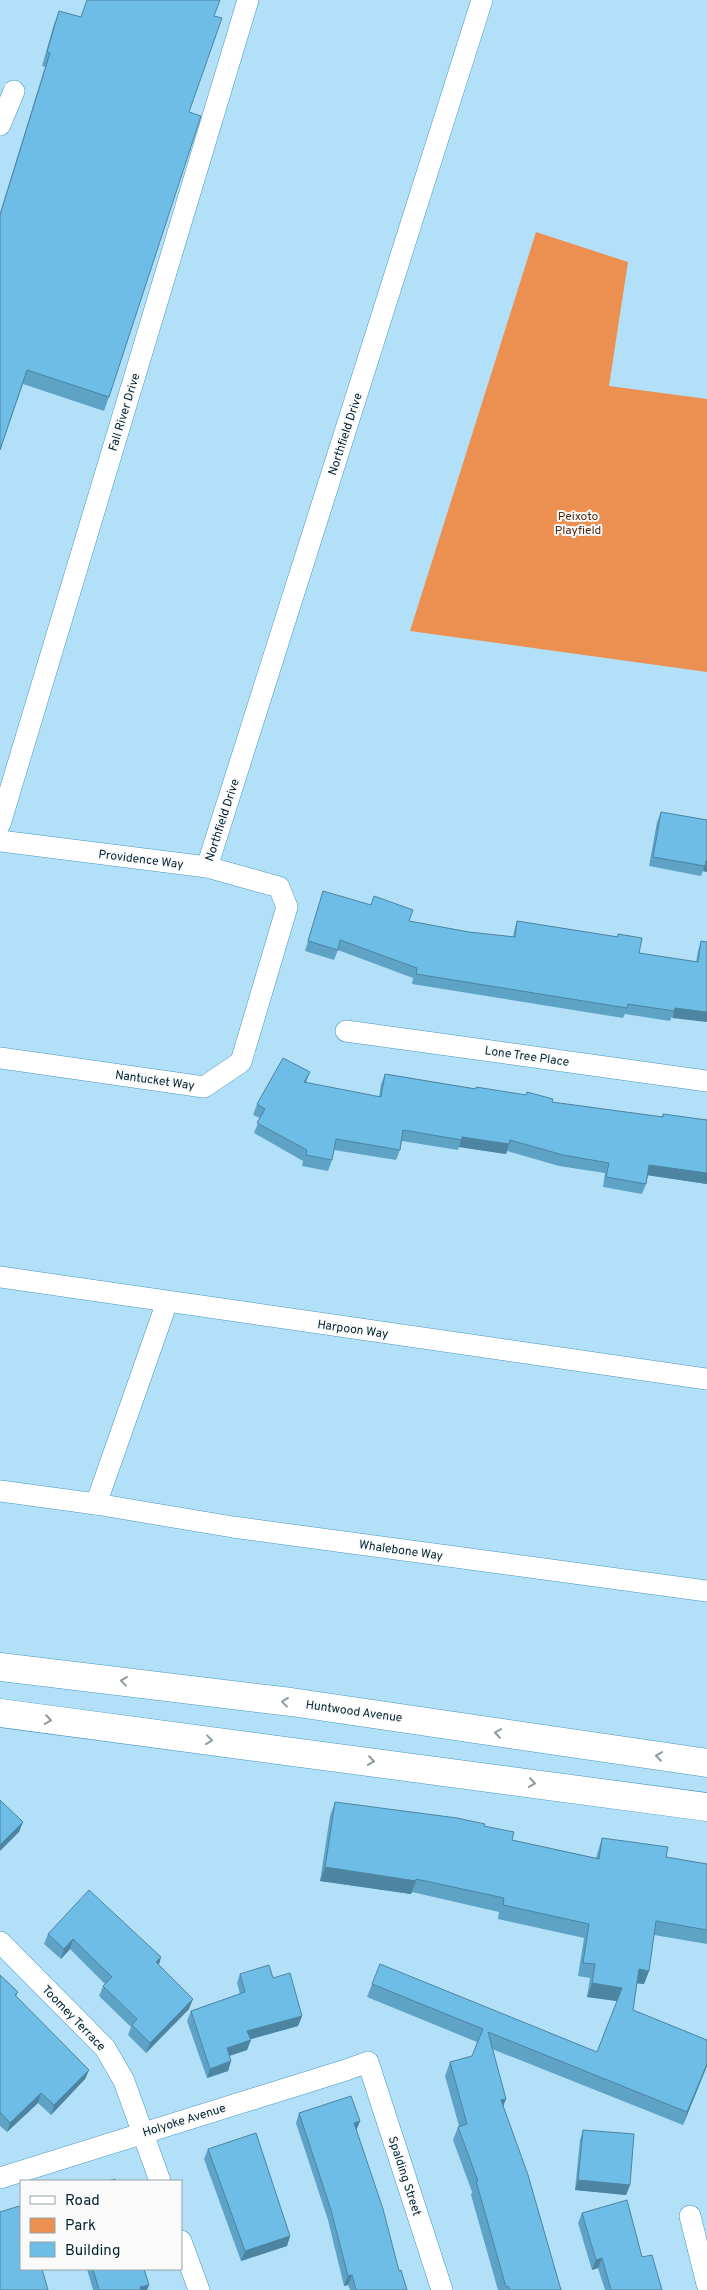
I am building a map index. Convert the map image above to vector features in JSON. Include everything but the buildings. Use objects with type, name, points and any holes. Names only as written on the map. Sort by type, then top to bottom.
[{"type":"street","name":"Fall River Drive","points":[[0,824],[248,0]]},
{"type":"street","name":"Northfield Drive","points":[[207,867],[482,0]]},
{"type":"street","points":[[0,125],[14,91]]},
{"type":"street","name":"Providence Way","points":[[0,841],[207,867],[279,887]]},
{"type":"street","name":"Nantucket Way","points":[[0,1058],[204,1087],[241,1062],[287,906],[279,887]]},
{"type":"street","name":"Lone Tree Place","points":[[346,1031],[707,1081]]},
{"type":"street","name":"Harpoon Way","points":[[0,1276],[167,1302],[707,1379]]},
{"type":"street","points":[[96,1504],[167,1302]]},
{"type":"street","name":"Whalebone Way","points":[[0,1491],[96,1504],[234,1527],[707,1591]]},
{"type":"street","name":"Huntwood Avenue","points":[[0,1667],[291,1702],[707,1763]]},
{"type":"street","points":[[0,1713],[707,1807]]},
{"type":"street","name":"Toomey Terrace","points":[[0,1942],[105,2048],[124,2081],[160,2180]]},
{"type":"street","name":"Holyoke Avenue","points":[[0,2178],[368,2062]]},
{"type":"street","name":"Spalding Street","points":[[368,2062],[442,2290]]},
{"type":"street","points":[[690,2216],[707,2284]]},
{"type":"street","points":[[182,2244],[199,2290]]},
{"type":"green space","name":"Peixoto Playfield","points":[[536,232],[628,262],[609,386],[707,399],[707,672],[410,631]]}]
